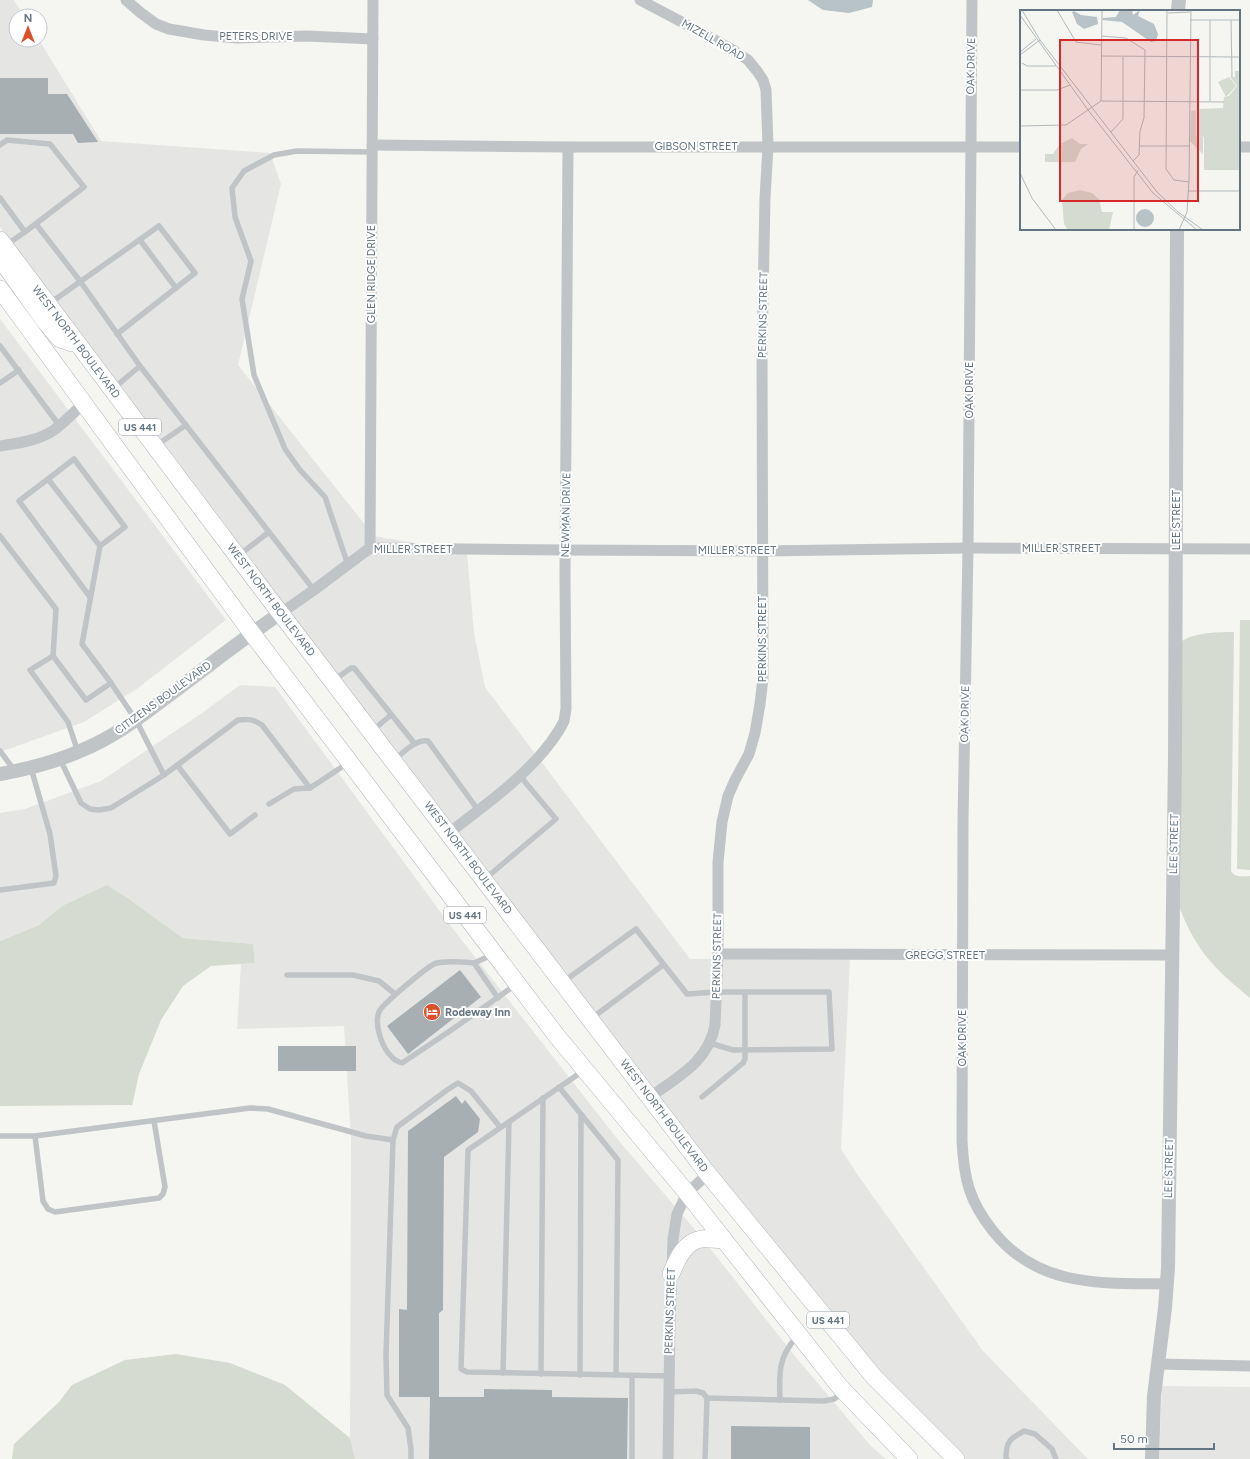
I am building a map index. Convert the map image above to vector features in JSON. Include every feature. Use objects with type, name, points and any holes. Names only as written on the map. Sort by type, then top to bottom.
[{"type":"main road","name":"WEST NORTH BOULEVARD","points":[[1,248],[48,304],[280,613],[708,1174],[874,1377],[956,1459]]},
{"type":"main road","points":[[1,248],[44,320],[60,339],[80,346]]},
{"type":"main road","name":"US 441","points":[[0,289],[251,632],[556,1035],[687,1193],[844,1392],[909,1459]]},
{"type":"main road","points":[[671,1274],[678,1257],[683,1250],[694,1241],[702,1239],[724,1240]]},
{"type":"street","name":"PETERS DRIVE","points":[[126,0],[141,14],[156,24],[170,29],[204,35],[238,38],[307,36],[373,39]]},
{"type":"street","name":"GLEN RIDGE DRIVE","points":[[370,548],[373,0]]},
{"type":"street","name":"MIZELL ROAD","points":[[640,0],[733,50],[748,60],[763,80],[766,90],[768,146]]},
{"type":"street","name":"OAK DRIVE","points":[[972,0],[968,548],[963,813],[963,1165],[967,1186],[973,1202],[985,1221],[1000,1240],[1017,1256],[1032,1265],[1050,1273],[1102,1283],[1167,1284]]},
{"type":"street","name":"GIBSON STREET","points":[[372,148],[768,146],[1020,147]]},
{"type":"street","name":"PERKINS STREET","points":[[650,1097],[685,1072],[700,1058],[713,1036],[715,1024],[718,954],[718,862],[722,822],[728,796],[749,754],[755,734],[760,704],[763,678],[763,329],[765,198],[768,146]]},
{"type":"street","name":"NEWMAN DRIVE","points":[[449,833],[520,776],[542,755],[564,722],[566,709],[568,147]]},
{"type":"street","name":"LEE STREET","points":[[1152,1459],[1154,1396],[1167,1284],[1176,548],[1177,230]]},
{"type":"street","points":[[0,446],[39,438],[53,430],[84,403]]},
{"type":"street","name":"MILLER STREET","points":[[251,632],[314,590],[370,548],[566,550],[968,548],[1250,549]]},
{"type":"street","name":"CITIZENS BOULEVARD","points":[[0,774],[60,759],[113,735],[136,720],[251,632]]},
{"type":"street","name":"GREGG STREET","points":[[718,954],[1172,955]]},
{"type":"street","name":"PERKINS STREET","points":[[668,1459],[668,1392],[673,1239],[677,1214],[687,1193],[708,1174]]},
{"type":"street","points":[[1158,1364],[1250,1366]]},
{"type":"lane","points":[[0,145],[7,140],[50,144],[84,187],[36,224],[1,248]]},
{"type":"lane","points":[[348,565],[325,496],[300,470],[285,449],[254,375],[242,299],[251,261],[235,216],[232,188],[244,170],[274,155],[297,152],[372,148]]},
{"type":"lane","points":[[0,198],[25,232]]},
{"type":"lane","points":[[36,224],[80,281],[140,366],[314,590]]},
{"type":"lane","points":[[48,304],[159,226],[195,273],[117,334]]},
{"type":"lane","points":[[140,240],[176,288]]},
{"type":"lane","points":[[0,346],[59,425]]},
{"type":"lane","points":[[112,389],[140,366]]},
{"type":"lane","points":[[0,383],[18,370]]},
{"type":"lane","points":[[156,447],[186,425]]},
{"type":"lane","points":[[90,597],[19,501],[74,459],[125,527],[100,546],[82,644],[136,720],[164,775]]},
{"type":"lane","points":[[48,479],[100,546]]},
{"type":"lane","points":[[238,556],[269,532]]},
{"type":"lane","points":[[0,536],[56,609],[53,656],[86,700],[111,684]]},
{"type":"lane","points":[[53,656],[30,670],[68,722],[78,752]]},
{"type":"lane","points":[[332,681],[351,668],[354,668],[415,744]]},
{"type":"lane","points":[[371,731],[391,715]]},
{"type":"lane","points":[[60,759],[81,803],[90,809],[99,810],[111,808],[164,775],[238,720],[248,719],[255,720],[262,725],[310,788]]},
{"type":"lane","points":[[394,761],[415,744],[423,740],[428,741],[478,810]]},
{"type":"lane","points":[[0,751],[15,771]]},
{"type":"lane","points":[[269,804],[294,789],[310,788],[349,762]]},
{"type":"lane","points":[[177,765],[230,834],[255,815]]},
{"type":"lane","points":[[0,890],[54,883],[56,876],[50,834],[31,767]]},
{"type":"lane","points":[[484,880],[556,819],[520,776]]},
{"type":"lane","points":[[563,983],[636,929],[687,994],[716,992],[830,992],[832,1049],[733,1050],[710,1043]]},
{"type":"lane","points":[[494,954],[474,963],[452,962],[435,964],[395,994],[379,1011],[377,1026],[382,1042],[392,1058],[402,1063],[517,984]]},
{"type":"lane","points":[[474,963],[498,998]]},
{"type":"lane","points":[[590,1019],[664,966]]},
{"type":"lane","points":[[287,975],[353,975],[379,981],[395,994]]},
{"type":"lane","points":[[702,1097],[745,1060],[745,992]]},
{"type":"lane","points":[[585,1070],[468,1150],[461,1369],[467,1372],[669,1376]]},
{"type":"lane","points":[[411,1459],[408,1428],[387,1396],[386,1356],[392,1140],[397,1127],[458,1083],[471,1091],[500,1127]]},
{"type":"lane","points":[[559,1087],[618,1160],[616,1375]]},
{"type":"lane","points":[[541,1374],[543,1098]]},
{"type":"lane","points":[[0,1136],[36,1136],[250,1108],[268,1110],[366,1136],[392,1140]]},
{"type":"lane","points":[[580,1375],[581,1115]]},
{"type":"lane","points":[[36,1136],[43,1201],[48,1209],[55,1212],[159,1198],[163,1194],[165,1187],[154,1121]]},
{"type":"lane","points":[[503,1373],[509,1122]]},
{"type":"lane","points":[[780,1400],[779,1375],[782,1362],[789,1345],[799,1335]]},
{"type":"lane","points":[[632,1376],[632,1459]]},
{"type":"lane","points":[[668,1392],[696,1391],[703,1393],[707,1398],[705,1459]]},
{"type":"lane","points":[[707,1398],[824,1401],[834,1399],[844,1392]]},
{"type":"lane","points":[[1007,1459],[1006,1446],[1012,1438],[1024,1431],[1035,1434],[1052,1449],[1056,1459]]},
{"type":"shaded area","points":[[0,0],[14,0],[19,8],[8,8],[8,48],[44,48],[101,141],[270,153],[281,184],[238,365],[374,536],[467,552],[474,633],[485,687],[690,959],[850,958],[841,1149],[983,1351],[1088,1459],[966,1459],[879,1371],[713,1169],[87,344],[88,341],[84,339],[0,227]]},
{"type":"shaded area","points":[[808,0],[873,0],[872,7],[849,13],[823,10]]},
{"type":"shaded area","points":[[0,319],[226,620],[138,688],[84,722],[0,751]]},
{"type":"shaded area","points":[[1240,620],[1250,620],[1250,870],[1237,869]]},
{"type":"shaded area","points":[[1234,632],[1231,871],[1237,876],[1250,876],[1250,998],[1208,959],[1193,937],[1180,909],[1182,641],[1200,634]]},
{"type":"shaded area","points":[[240,685],[275,687],[453,929],[619,1141],[697,1232],[672,1253],[662,1278],[674,1284],[688,1255],[697,1248],[709,1247],[794,1355],[870,1445],[886,1459],[355,1459],[350,1438],[351,1137],[344,1026],[237,1029],[241,964],[255,963],[253,944],[183,938],[129,899],[62,906],[39,925],[0,941],[0,813],[25,809],[101,781],[202,713]]},
{"type":"shaded area","points":[[107,885],[183,938],[253,944],[255,963],[211,966],[183,986],[161,1020],[139,1074],[132,1106],[0,1106],[0,941],[39,925],[62,906]]},
{"type":"shaded area","points":[[176,1354],[230,1363],[285,1385],[350,1438],[355,1459],[12,1459],[14,1444],[59,1402],[72,1385],[125,1360]]},
{"type":"shaded area","points":[[1162,1386],[1250,1387],[1250,1459],[1159,1459]]},
{"type":"building","points":[[0,78],[48,78],[48,94],[67,94],[98,142],[78,143],[73,134],[0,134]]},
{"type":"building","name":"Rodeway Inn","points":[[460,970],[481,997],[408,1054],[387,1026]]},
{"type":"building","points":[[278,1046],[356,1046],[356,1071],[278,1071]]},
{"type":"building","points":[[456,1096],[462,1104],[465,1100],[480,1119],[478,1132],[444,1157],[443,1310],[439,1313],[439,1397],[399,1397],[399,1309],[407,1310],[408,1131]]},
{"type":"building","points":[[484,1389],[552,1390],[552,1397],[628,1398],[627,1459],[429,1459],[430,1397],[484,1397]]},
{"type":"building","points":[[731,1426],[810,1427],[810,1459],[731,1459]]},
{"type":"place","name":"Rodeway Inn","points":[[432,1012]]}]
